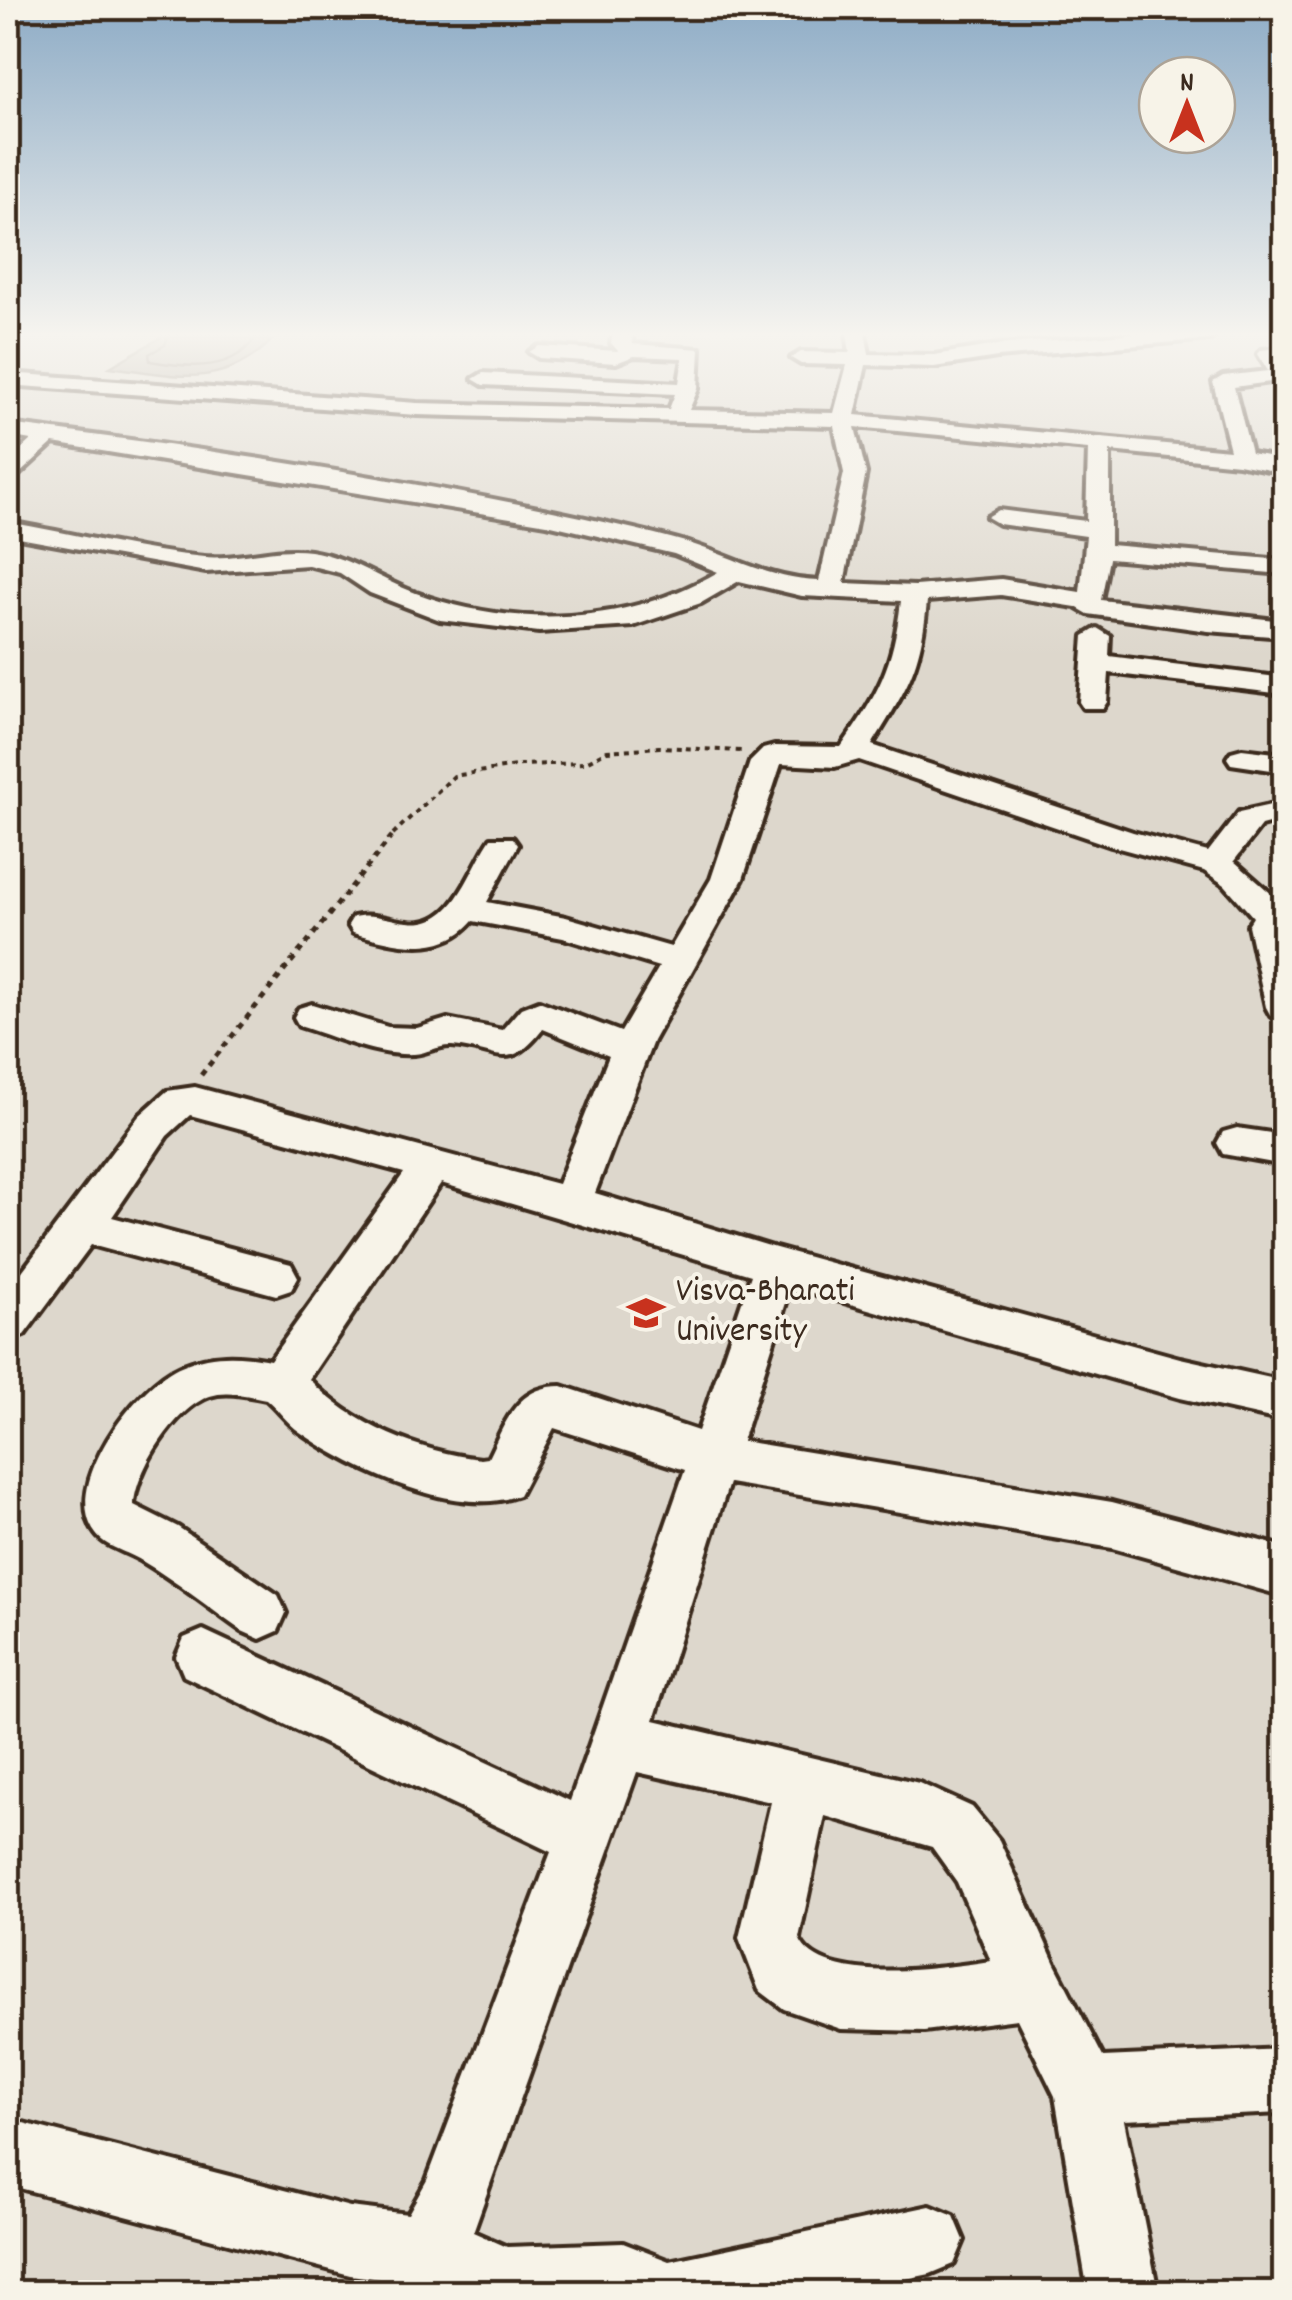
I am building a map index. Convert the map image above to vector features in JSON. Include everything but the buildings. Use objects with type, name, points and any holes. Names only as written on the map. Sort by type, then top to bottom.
[{"type":"street","points":[[8,472],[43,440]]},
{"type":"street","points":[[76,440],[564,520],[682,549],[761,581],[830,590],[915,594],[1001,587],[1208,623],[1284,630]]},
{"type":"street","points":[[830,590],[855,472],[848,440]]},
{"type":"street","points":[[1085,440],[1238,457],[1284,466]]},
{"type":"street","points":[[1238,440],[1238,457]]},
{"type":"street","points":[[1093,702],[1097,639],[1087,603],[1092,595],[1098,540],[1099,443]]},
{"type":"street","points":[[999,517],[1098,540],[1284,567]]},
{"type":"street","points":[[8,529],[206,565],[308,558],[348,568],[380,588],[449,614],[539,624],[624,620],[692,598],[736,572]]},
{"type":"street","points":[[570,1206],[630,1050],[727,880],[765,762],[774,755],[848,756],[902,667],[909,650],[915,594]]},
{"type":"street","points":[[1097,663],[1284,686]]},
{"type":"street","points":[[854,749],[1122,839],[1216,864],[1278,916],[1265,924],[1284,1008]]},
{"type":"street","points":[[1242,758],[1284,763]]},
{"type":"street","points":[[1216,864],[1247,818],[1270,810],[1284,811]]},
{"type":"street","points":[[366,925],[436,933],[464,910],[502,846]]},
{"type":"street","points":[[464,910],[566,928],[682,962]]},
{"type":"street","points":[[312,1017],[387,1040],[418,1041],[447,1032],[508,1044],[520,1035],[529,1019],[539,1014],[630,1050]]},
{"type":"street","points":[[8,1322],[154,1126],[181,1101],[195,1101],[570,1206],[607,1212],[776,1265],[1180,1378],[1284,1402]]},
{"type":"street","points":[[1236,1143],[1284,1150]]},
{"type":"street","points":[[280,1382],[430,1168]]},
{"type":"street","points":[[82,1226],[276,1277]]},
{"type":"street","points":[[8,2152],[350,2241],[412,2249],[429,2244],[454,2199],[582,1837],[620,1741],[776,1265]]},
{"type":"street","points":[[260,1613],[160,1544],[115,1521],[108,1502],[138,1432],[176,1389],[217,1374],[280,1382],[314,1415],[382,1451],[465,1482],[502,1479],[534,1416],[545,1407],[562,1407],[713,1458],[1112,1525],[1284,1572]]},
{"type":"street","points":[[203,1657],[582,1837]]},
{"type":"street","points":[[620,1741],[804,1782],[919,1812],[952,1827],[978,1861],[1033,1986],[1086,2090],[1123,2292]]},
{"type":"street","points":[[804,1782],[769,1938],[772,1958],[786,1977],[822,1994],[890,2002],[1033,1986]]},
{"type":"street","points":[[1086,2090],[1284,2081]]},
{"type":"street","points":[[679,2292],[930,2240]]},
{"type":"street","points":[[429,2244],[466,2266],[508,2282],[618,2278],[642,2282],[652,2292]]},
{"type":"path","points":[[181,1101],[384,843],[454,776],[521,765],[584,763],[607,751],[659,747],[774,755]]},
{"type":"shaded area","name":"Visva-Bharati University","points":[[8,440],[1284,440],[1284,2292],[8,2292]]},
{"type":"place","name":"Visva-Bharati University","points":[[646,1313]]}]
